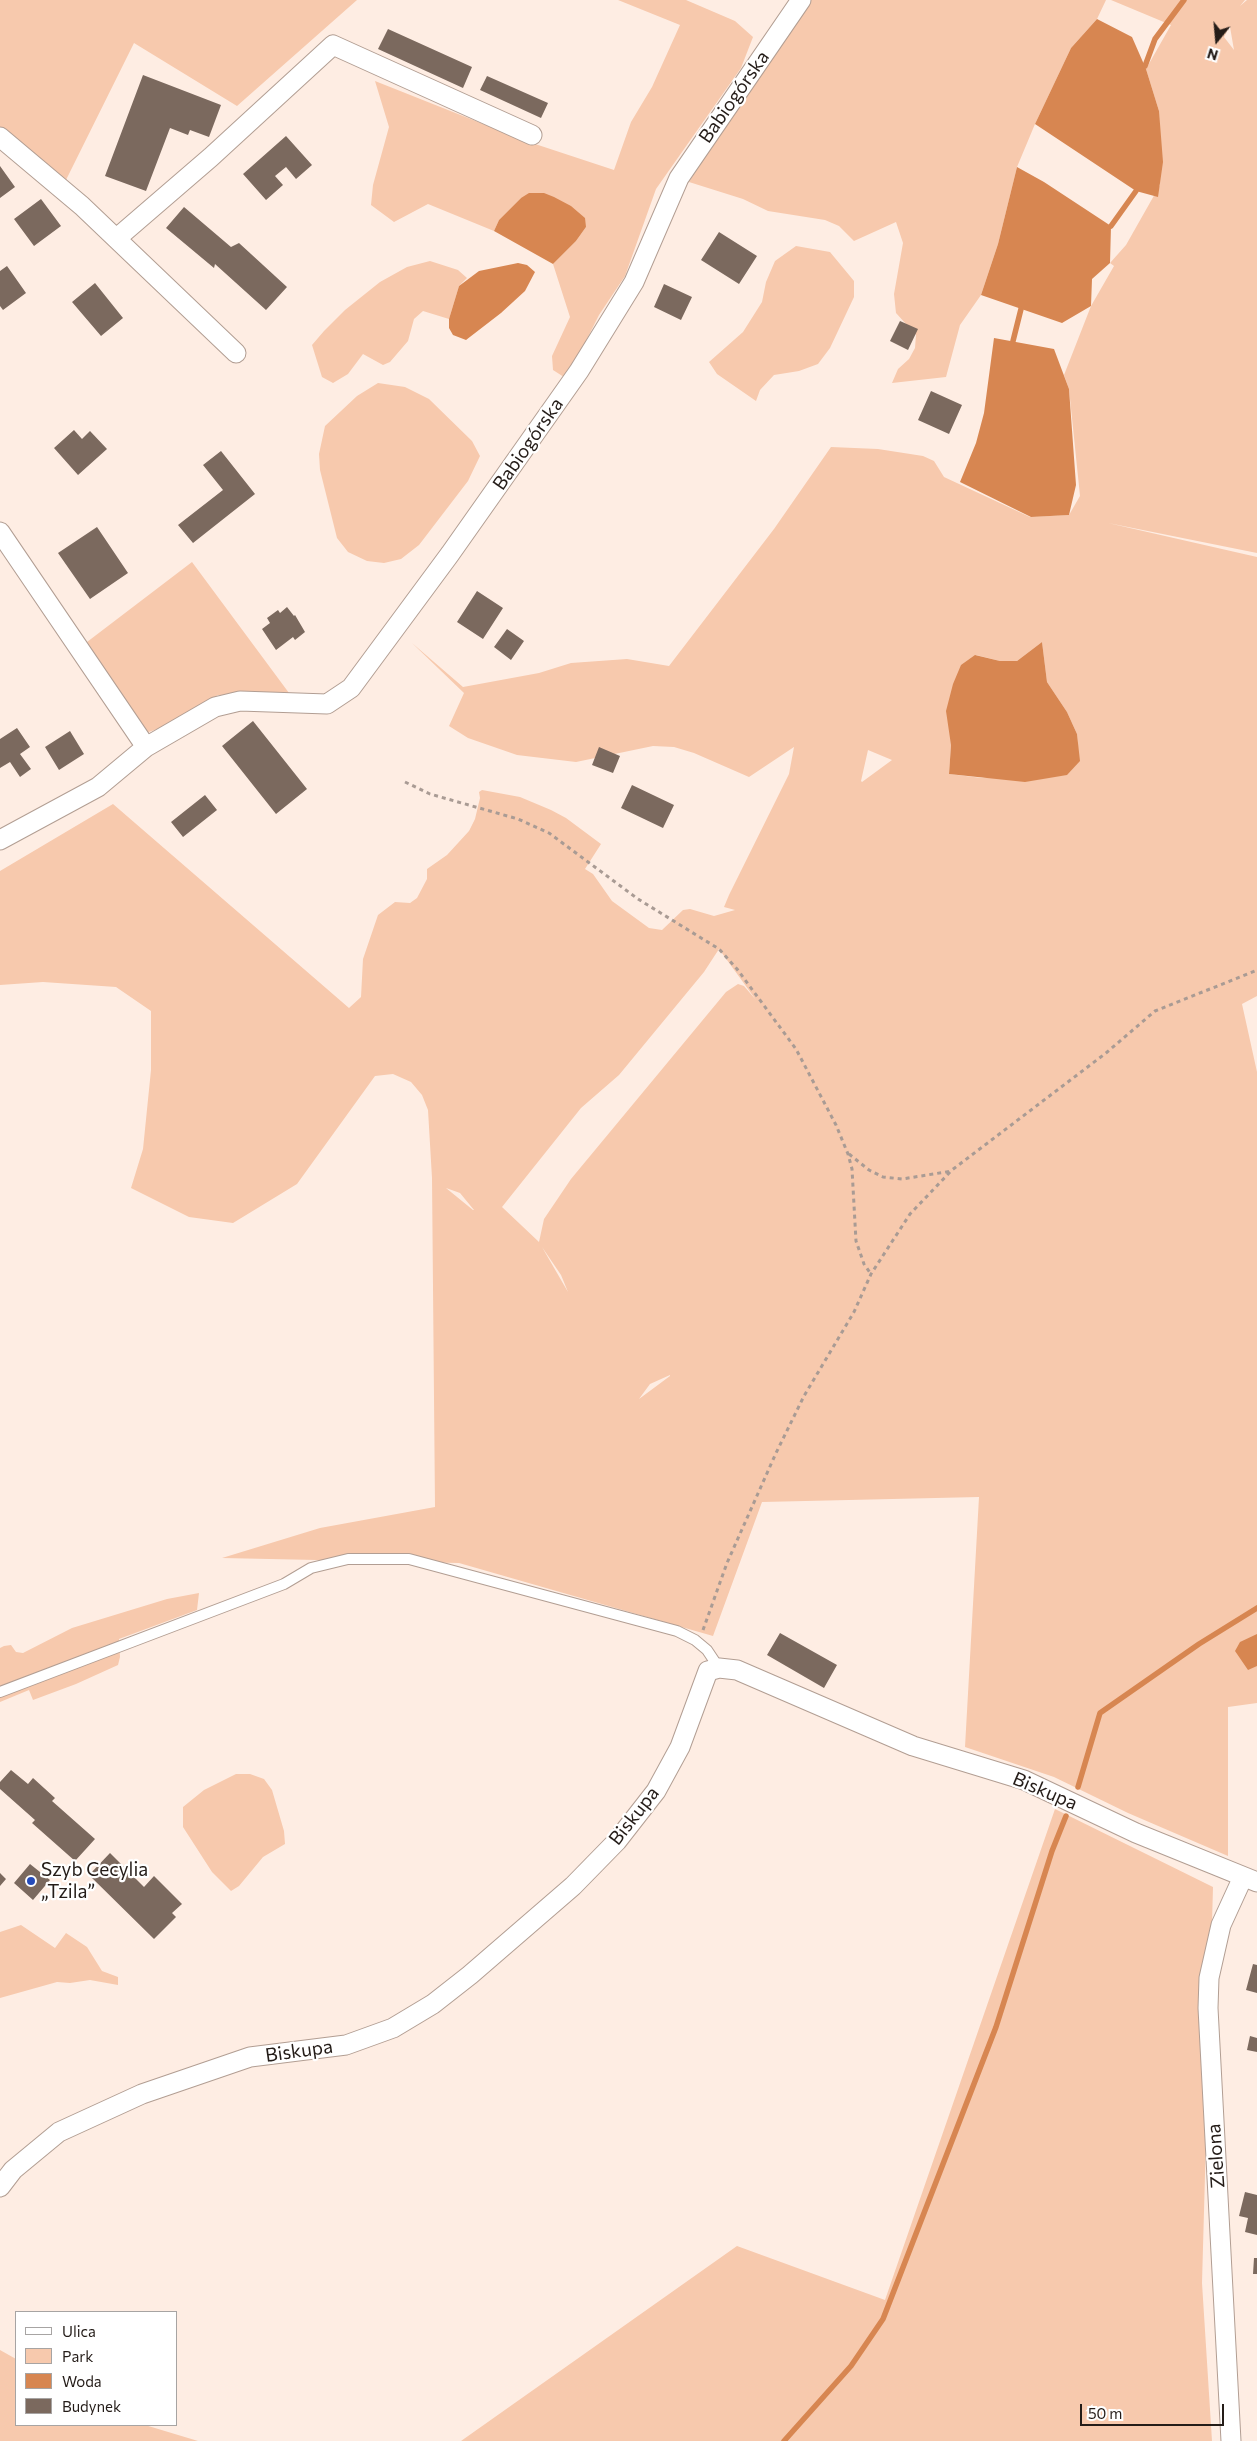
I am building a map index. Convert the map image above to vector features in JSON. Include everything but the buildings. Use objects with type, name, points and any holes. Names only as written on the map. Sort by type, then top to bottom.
[{"type":"street","name":"Babiogórska","points":[[0,840],[98,787],[146,748],[215,707],[240,701],[327,704],[351,688],[450,554],[579,371],[634,282],[678,178],[801,0]]},
{"type":"street","points":[[117,238],[211,157],[333,44],[532,135]]},
{"type":"street","points":[[0,137],[117,238],[236,353]]},
{"type":"street","points":[[0,532],[146,748]]},
{"type":"street","name":"Biskupa","points":[[0,2187],[13,2170],[59,2132],[142,2094],[250,2057],[346,2045],[393,2028],[433,2004],[470,1975],[573,1886],[617,1840],[656,1791],[680,1747],[708,1671],[719,1668],[737,1670],[913,1746],[1024,1780],[1136,1833],[1250,1880]]},
{"type":"street","name":"Zielona","points":[[1231,2441],[1208,2008],[1209,1978],[1221,1925],[1250,1880]]},
{"type":"lane","points":[[0,1692],[284,1584],[311,1568],[348,1559],[408,1559],[677,1631],[695,1640],[707,1650],[719,1668]]},
{"type":"path","points":[[406,782],[430,794],[518,819],[549,832],[638,899],[719,950],[737,969],[796,1049],[836,1125],[848,1154],[852,1170],[856,1241],[864,1264],[870,1274]]},
{"type":"path","points":[[695,1640],[706,1626],[728,1563],[776,1453],[804,1396],[854,1312],[870,1274],[910,1214],[952,1170],[1106,1053],[1155,1011],[1256,971]]},
{"type":"path","points":[[848,1154],[869,1170],[883,1177],[902,1179],[952,1170]]},
{"type":"green space","points":[[0,0],[357,0],[237,106],[134,43],[64,184],[0,132]]},
{"type":"green space","points":[[618,0],[686,0],[735,21],[753,37],[741,68],[656,189],[625,276],[599,315],[567,379],[553,370],[552,356],[570,317],[553,264],[576,241],[586,227],[521,198],[499,220],[494,231],[428,204],[394,222],[371,205],[373,185],[389,127],[375,81],[526,141],[614,170],[631,122],[652,87],[680,25]]},
{"type":"green space","points":[[809,0],[1106,0],[1097,19],[1071,48],[1035,124],[1017,167],[998,244],[981,295],[960,325],[946,377],[892,383],[898,369],[909,359],[915,348],[916,335],[896,313],[894,294],[903,243],[896,222],[854,241],[839,226],[825,220],[768,211],[743,199],[689,182],[748,88]]},
{"type":"green space","points":[[1111,0],[1245,0],[1240,6],[1247,0],[1257,0],[1257,553],[1108,523],[1257,557],[1257,996],[1242,1004],[1257,1072],[1257,1703],[1228,1707],[1228,1856],[1128,1813],[1054,1777],[965,1747],[979,1497],[762,1502],[713,1636],[459,1563],[222,1558],[320,1528],[435,1507],[432,1178],[428,1110],[422,1095],[411,1082],[393,1074],[375,1076],[297,1184],[233,1223],[189,1217],[131,1188],[143,1149],[151,1070],[151,1011],[116,987],[43,982],[0,985],[0,871],[113,804],[349,1008],[361,997],[363,959],[378,915],[395,902],[410,903],[417,898],[427,879],[427,869],[447,855],[469,831],[475,819],[480,798],[479,792],[482,790],[520,797],[551,810],[566,818],[601,844],[585,869],[593,874],[612,901],[649,928],[662,930],[683,910],[690,909],[714,916],[735,910],[724,907],[789,774],[794,747],[749,777],[694,753],[674,747],[653,746],[576,762],[517,755],[468,738],[449,726],[464,693],[412,643],[463,687],[539,673],[571,663],[627,659],[669,666],[774,529],[831,447],[878,449],[923,456],[934,461],[944,477],[1030,517],[1069,515],[1080,496],[1069,389],[1064,375],[1091,306],[1114,266],[1110,263],[1126,245],[1160,185],[1159,111],[1146,69],[1171,25]],"holes":[[[1230,27],[1234,50],[1224,37]],[[1042,642],[1047,682],[1067,712],[1077,734],[1079,761],[1066,775],[982,778],[949,774],[951,745],[976,655],[1000,661],[1017,661]],[[868,750],[892,760],[862,782]],[[719,949],[756,1000],[744,986],[738,984],[726,992],[571,1179],[544,1219],[539,1242],[502,1207],[581,1108],[619,1075],[704,972]],[[446,1188],[460,1193],[473,1210]],[[542,1247],[561,1275],[568,1292]],[[670,1375],[670,1376],[639,1399],[650,1384]]]},
{"type":"green space","points":[[796,246],[830,252],[854,281],[854,297],[830,348],[818,364],[799,371],[774,375],[760,390],[756,401],[717,374],[709,362],[743,332],[762,302],[766,282],[775,261]]},
{"type":"green space","points":[[430,261],[458,270],[467,278],[459,286],[449,319],[423,311],[414,319],[408,341],[390,362],[383,365],[363,354],[348,374],[333,383],[322,377],[312,345],[324,331],[345,310],[380,282],[407,267]]},
{"type":"green space","points":[[378,383],[405,387],[429,399],[472,441],[480,456],[468,481],[419,545],[401,559],[384,563],[367,561],[348,552],[337,538],[320,470],[319,454],[325,426],[357,396]]},
{"type":"green space","points":[[192,562],[289,693],[218,695],[160,728],[146,733],[87,642]]},
{"type":"green space","points":[[199,1593],[197,1610],[119,1639],[120,1657],[118,1665],[76,1684],[33,1700],[29,1690],[0,1702],[0,1648],[11,1645],[16,1652],[23,1653],[72,1628],[167,1599]]},
{"type":"green space","points":[[236,1774],[250,1774],[264,1779],[272,1790],[284,1831],[285,1844],[263,1857],[239,1886],[231,1891],[212,1872],[183,1827],[183,1807],[204,1790]]},
{"type":"green space","points":[[1055,1809],[1213,1887],[1202,2283],[1212,2441],[461,2441],[737,2246],[885,2300]]},
{"type":"green space","points":[[21,1925],[55,1948],[66,1933],[87,1947],[102,1971],[118,1977],[118,1985],[90,1980],[70,1983],[57,1982],[0,1998],[0,1932]]},
{"type":"green space","points":[[0,2350],[15,2358],[15,2426],[148,2426],[198,2441],[0,2441]]},
{"type":"water","points":[[1097,19],[1132,37],[1146,69],[1159,111],[1163,162],[1158,197],[1136,191],[1035,124],[1071,48]]},
{"type":"water","points":[[1017,167],[1044,182],[1111,226],[1110,263],[1092,279],[1091,306],[1062,323],[981,295],[998,244]]},
{"type":"water","points":[[529,193],[544,193],[554,197],[571,206],[585,218],[586,227],[576,241],[553,264],[494,231],[499,220],[521,198]]},
{"type":"water","points":[[518,263],[527,265],[535,272],[525,291],[501,313],[466,340],[453,335],[449,328],[449,319],[459,286],[479,271]]},
{"type":"water","points":[[994,338],[1054,349],[1069,389],[1076,485],[1069,515],[1031,517],[960,482],[976,443],[984,413]]},
{"type":"water","points":[[1042,642],[1047,682],[1067,712],[1077,734],[1080,761],[1067,775],[1025,782],[949,774],[951,745],[946,711],[953,684],[961,665],[975,655],[1000,661],[1017,661]]},
{"type":"water","points":[[1257,1634],[1257,1666],[1248,1670],[1235,1651],[1240,1642]]},
{"type":"waterway","points":[[1145,66],[1155,39],[1184,0]]},
{"type":"waterway","points":[[1111,226],[1136,191]]},
{"type":"waterway","points":[[1013,341],[1021,309]]},
{"type":"waterway","points":[[1078,1787],[1100,1713],[1199,1644],[1257,1608]]},
{"type":"waterway","points":[[784,2441],[851,2366],[883,2319],[996,2027],[1052,1851],[1066,1816]]},
{"type":"place","name":"Szyb Cecylia „Tzila”","points":[[31,1881]]}]
